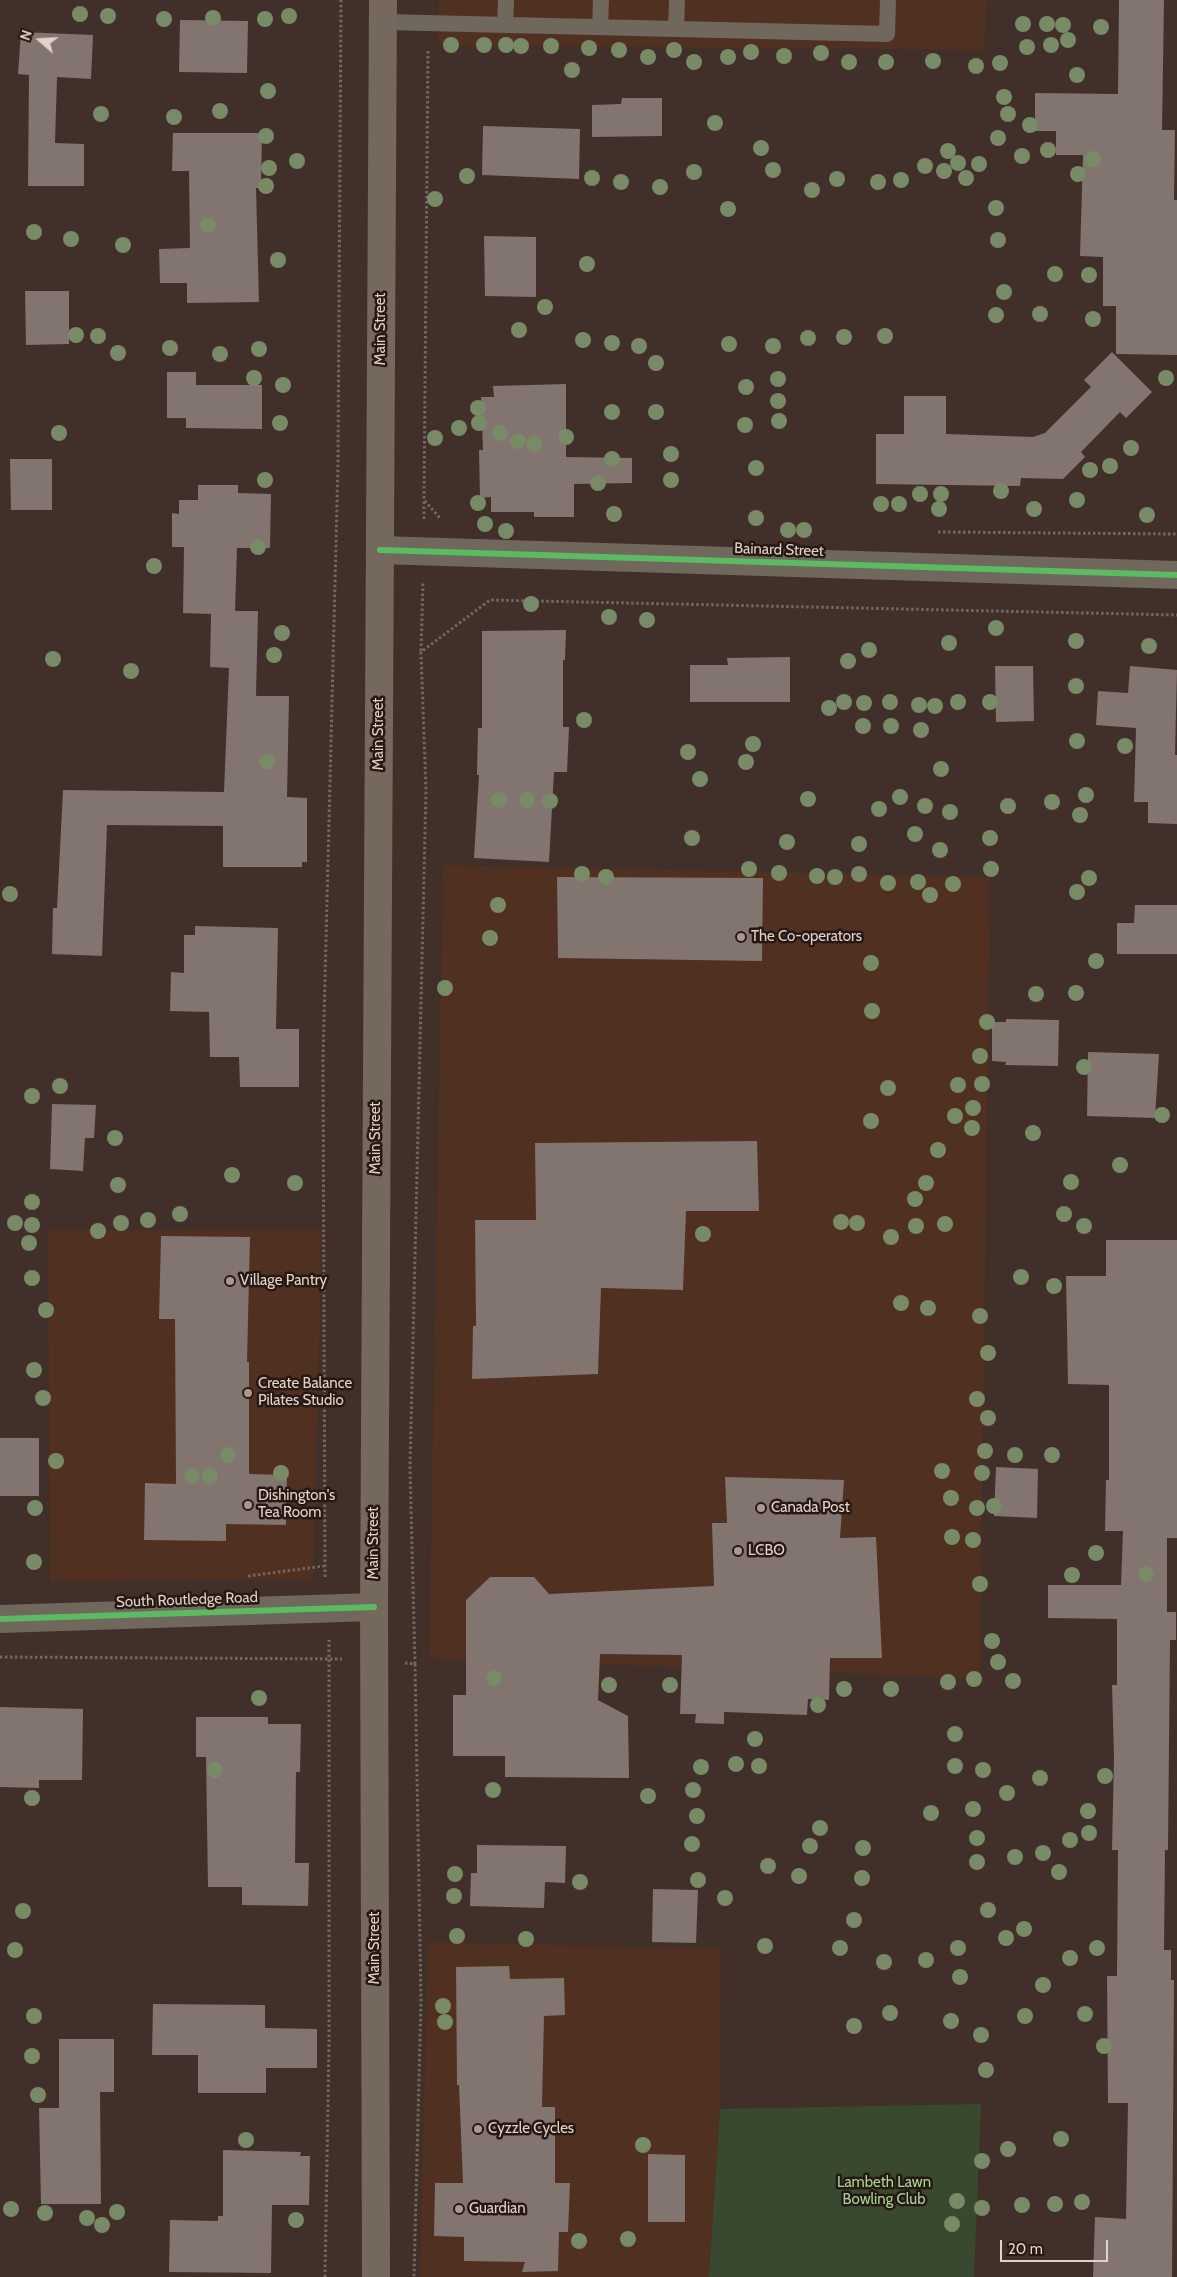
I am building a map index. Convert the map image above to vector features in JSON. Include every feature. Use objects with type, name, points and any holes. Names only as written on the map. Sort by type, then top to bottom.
[{"type":"main road","name":"Main Street","points":[[376,2277],[374,1607],[383,11]]},
{"type":"street","name":"Bainard Street","points":[[380,550],[1177,575]]},
{"type":"street","name":"South Routledge Road","points":[[0,1619],[374,1607]]},
{"type":"lane","points":[[505,26],[506,0]]},
{"type":"lane","points":[[600,28],[601,0]]},
{"type":"lane","points":[[676,29],[677,0]]},
{"type":"lane","points":[[383,11],[505,26],[888,34],[888,0]]},
{"type":"path","points":[[325,2277],[330,1658],[324,1566],[323,1060],[338,464],[341,0]]},
{"type":"path","points":[[428,49],[424,500],[442,520]]},
{"type":"path","points":[[934,532],[1177,534]]},
{"type":"path","points":[[414,2277],[421,2000],[410,1468],[426,790],[421,652],[490,600],[1177,615]]},
{"type":"path","points":[[0,1657],[330,1658],[415,1664]]},
{"type":"shaded area","points":[[439,0],[987,0],[984,50],[438,45]]},
{"type":"shaded area","points":[[443,865],[990,877],[980,1678],[429,1658]]},
{"type":"shaded area","points":[[48,1230],[322,1230],[313,1580],[50,1581]]},
{"type":"shaded area","points":[[428,1942],[721,1949],[720,2109],[709,2277],[420,2277]]},
{"type":"green space","name":"Lambeth Lawn Bowling Club","points":[[981,2104],[974,2277],[709,2277],[720,2109]]},
{"type":"building","points":[[1119,0],[1164,0],[1162,130],[1175,130],[1174,200],[1177,200],[1177,355],[1116,354],[1116,306],[1103,306],[1103,257],[1080,256],[1083,155],[1056,155],[1056,131],[1035,131],[1035,93],[1118,94]]},
{"type":"building","points":[[180,20],[248,21],[247,73],[179,72]]},
{"type":"building","points":[[21,32],[93,35],[91,79],[57,77],[55,143],[84,144],[84,186],[28,186],[29,75],[18,74]]},
{"type":"building","points":[[622,98],[662,98],[662,136],[592,137],[592,105],[621,104]]},
{"type":"building","points":[[483,126],[580,129],[579,179],[482,175]]},
{"type":"building","points":[[173,133],[262,133],[261,188],[256,188],[259,302],[187,303],[187,283],[160,283],[159,249],[190,248],[189,171],[172,171]]},
{"type":"building","points":[[484,236],[536,237],[536,297],[485,296]]},
{"type":"building","points":[[25,291],[69,291],[69,344],[26,345]]},
{"type":"building","points":[[1112,352],[1152,392],[1126,418],[1120,412],[1081,452],[1085,457],[1063,479],[1021,478],[1020,486],[876,484],[876,434],[904,434],[904,396],[946,396],[946,434],[1033,437],[1045,433],[1091,387],[1084,380]]},
{"type":"building","points":[[167,372],[196,372],[196,385],[262,385],[262,429],[186,428],[186,418],[167,418]]},
{"type":"building","points":[[566,384],[566,457],[632,458],[632,483],[574,484],[574,517],[534,517],[534,512],[491,512],[491,497],[480,498],[479,450],[483,450],[481,397],[494,397],[493,386]]},
{"type":"building","points":[[10,459],[52,459],[52,510],[11,510]]},
{"type":"building","points":[[198,485],[238,485],[238,493],[271,494],[270,548],[237,548],[235,611],[258,611],[256,696],[289,696],[287,797],[307,798],[307,862],[302,862],[302,867],[223,867],[223,826],[107,825],[102,956],[52,954],[53,908],[57,908],[63,790],[224,792],[229,668],[210,667],[211,614],[183,613],[184,547],[172,547],[172,513],[179,514],[179,500],[198,500]]},
{"type":"building","points":[[566,630],[565,660],[563,660],[563,727],[569,727],[567,772],[554,772],[549,862],[474,858],[479,775],[477,775],[478,728],[482,728],[482,631]]},
{"type":"building","points":[[790,657],[790,702],[690,702],[690,665],[728,665],[727,658]]},
{"type":"building","points":[[995,666],[1033,666],[1034,721],[996,722]]},
{"type":"building","points":[[1130,666],[1177,670],[1175,755],[1177,755],[1177,824],[1148,823],[1148,802],[1134,802],[1136,728],[1096,725],[1098,691],[1128,693]]},
{"type":"building","points":[[557,877],[763,878],[762,961],[558,958]]},
{"type":"building","points":[[1135,905],[1177,905],[1177,954],[1117,954],[1117,923],[1134,923]]},
{"type":"building","points":[[195,926],[278,928],[276,1029],[299,1029],[299,1087],[240,1087],[239,1057],[210,1057],[209,1012],[170,1011],[171,972],[184,973],[184,935],[195,935]]},
{"type":"building","points":[[1006,1019],[1059,1020],[1058,1066],[1005,1065],[1006,1062],[992,1061],[992,1022],[1006,1022]]},
{"type":"building","points":[[1088,1052],[1159,1054],[1155,1118],[1087,1116]]},
{"type":"building","points":[[52,1104],[96,1105],[94,1138],[85,1138],[83,1171],[50,1169]]},
{"type":"building","points":[[757,1141],[759,1211],[686,1211],[683,1290],[601,1288],[598,1374],[472,1379],[473,1326],[476,1326],[475,1220],[536,1220],[535,1143]]},
{"type":"building","points":[[161,1236],[250,1237],[247,1362],[249,1362],[249,1474],[287,1475],[286,1525],[226,1524],[226,1541],[144,1540],[145,1483],[176,1484],[175,1319],[159,1319]]},
{"type":"building","points":[[1106,1240],[1177,1240],[1177,1538],[1167,1538],[1167,1612],[1176,1612],[1176,1640],[1170,1640],[1168,1850],[1165,1850],[1164,1950],[1171,1950],[1171,1980],[1174,1980],[1172,2277],[1093,2277],[1095,2217],[1126,2219],[1128,2103],[1108,2103],[1107,1976],[1117,1976],[1118,1850],[1112,1850],[1114,1757],[1112,1685],[1117,1685],[1117,1619],[1048,1618],[1048,1585],[1121,1585],[1123,1531],[1105,1531],[1106,1480],[1109,1480],[1109,1385],[1068,1384],[1066,1276],[1106,1276]]},
{"type":"building","points":[[0,1438],[39,1438],[39,1496],[0,1496]]},
{"type":"building","points":[[996,1467],[1038,1469],[1037,1518],[994,1516]]},
{"type":"building","points":[[725,1477],[844,1480],[840,1538],[876,1537],[882,1658],[830,1658],[829,1700],[808,1699],[807,1715],[724,1712],[724,1724],[695,1723],[696,1714],[680,1714],[682,1655],[600,1654],[598,1700],[628,1716],[629,1778],[505,1777],[505,1756],[453,1756],[453,1695],[466,1695],[466,1600],[490,1577],[534,1577],[549,1594],[714,1586],[712,1523],[727,1523]]},
{"type":"building","points":[[0,1707],[83,1709],[82,1780],[39,1780],[39,1788],[0,1787]]},
{"type":"building","points":[[196,1717],[268,1717],[268,1724],[301,1724],[300,1772],[296,1772],[295,1863],[309,1863],[308,1906],[242,1905],[242,1887],[208,1887],[206,1757],[196,1757]]},
{"type":"building","points":[[477,1845],[566,1846],[565,1883],[545,1882],[544,1908],[470,1906],[471,1873],[477,1873]]},
{"type":"building","points":[[653,1889],[698,1890],[696,1943],[652,1942]]},
{"type":"building","points":[[509,1966],[510,1979],[564,1978],[565,2015],[544,2016],[542,2107],[555,2107],[555,2183],[570,2183],[568,2232],[559,2232],[558,2271],[522,2272],[525,2262],[464,2261],[464,2237],[434,2236],[435,2183],[463,2183],[459,2085],[457,2085],[456,1967]]},
{"type":"building","points":[[153,2004],[265,2005],[265,2028],[317,2029],[317,2068],[266,2068],[266,2093],[198,2093],[198,2055],[152,2055]]},
{"type":"building","points":[[59,2039],[114,2039],[114,2092],[100,2092],[101,2204],[41,2204],[39,2108],[59,2108]]},
{"type":"building","points":[[223,2150],[301,2152],[300,2156],[310,2156],[309,2205],[272,2205],[271,2273],[169,2272],[170,2220],[218,2221],[218,2216],[223,2216]]},
{"type":"building","points":[[648,2154],[685,2155],[685,2222],[648,2222]]},
{"type":"cycle path","points":[[380,550],[1177,575]]},
{"type":"cycle path","points":[[0,1619],[374,1607]]},
{"type":"place","name":"The Co-operators","points":[[741,937]]},
{"type":"place","name":"Village Pantry","points":[[230,1281]]},
{"type":"place","name":"Create Balance Pilates Studio","points":[[248,1393]]},
{"type":"place","name":"Dishington's Tea Room","points":[[248,1505]]},
{"type":"place","name":"Canada Post","points":[[761,1508]]},
{"type":"place","name":"LCBO","points":[[738,1551]]},
{"type":"place","name":"Cyzzle Cycles","points":[[478,2129]]},
{"type":"place","name":"Guardian","points":[[459,2209]]}]
